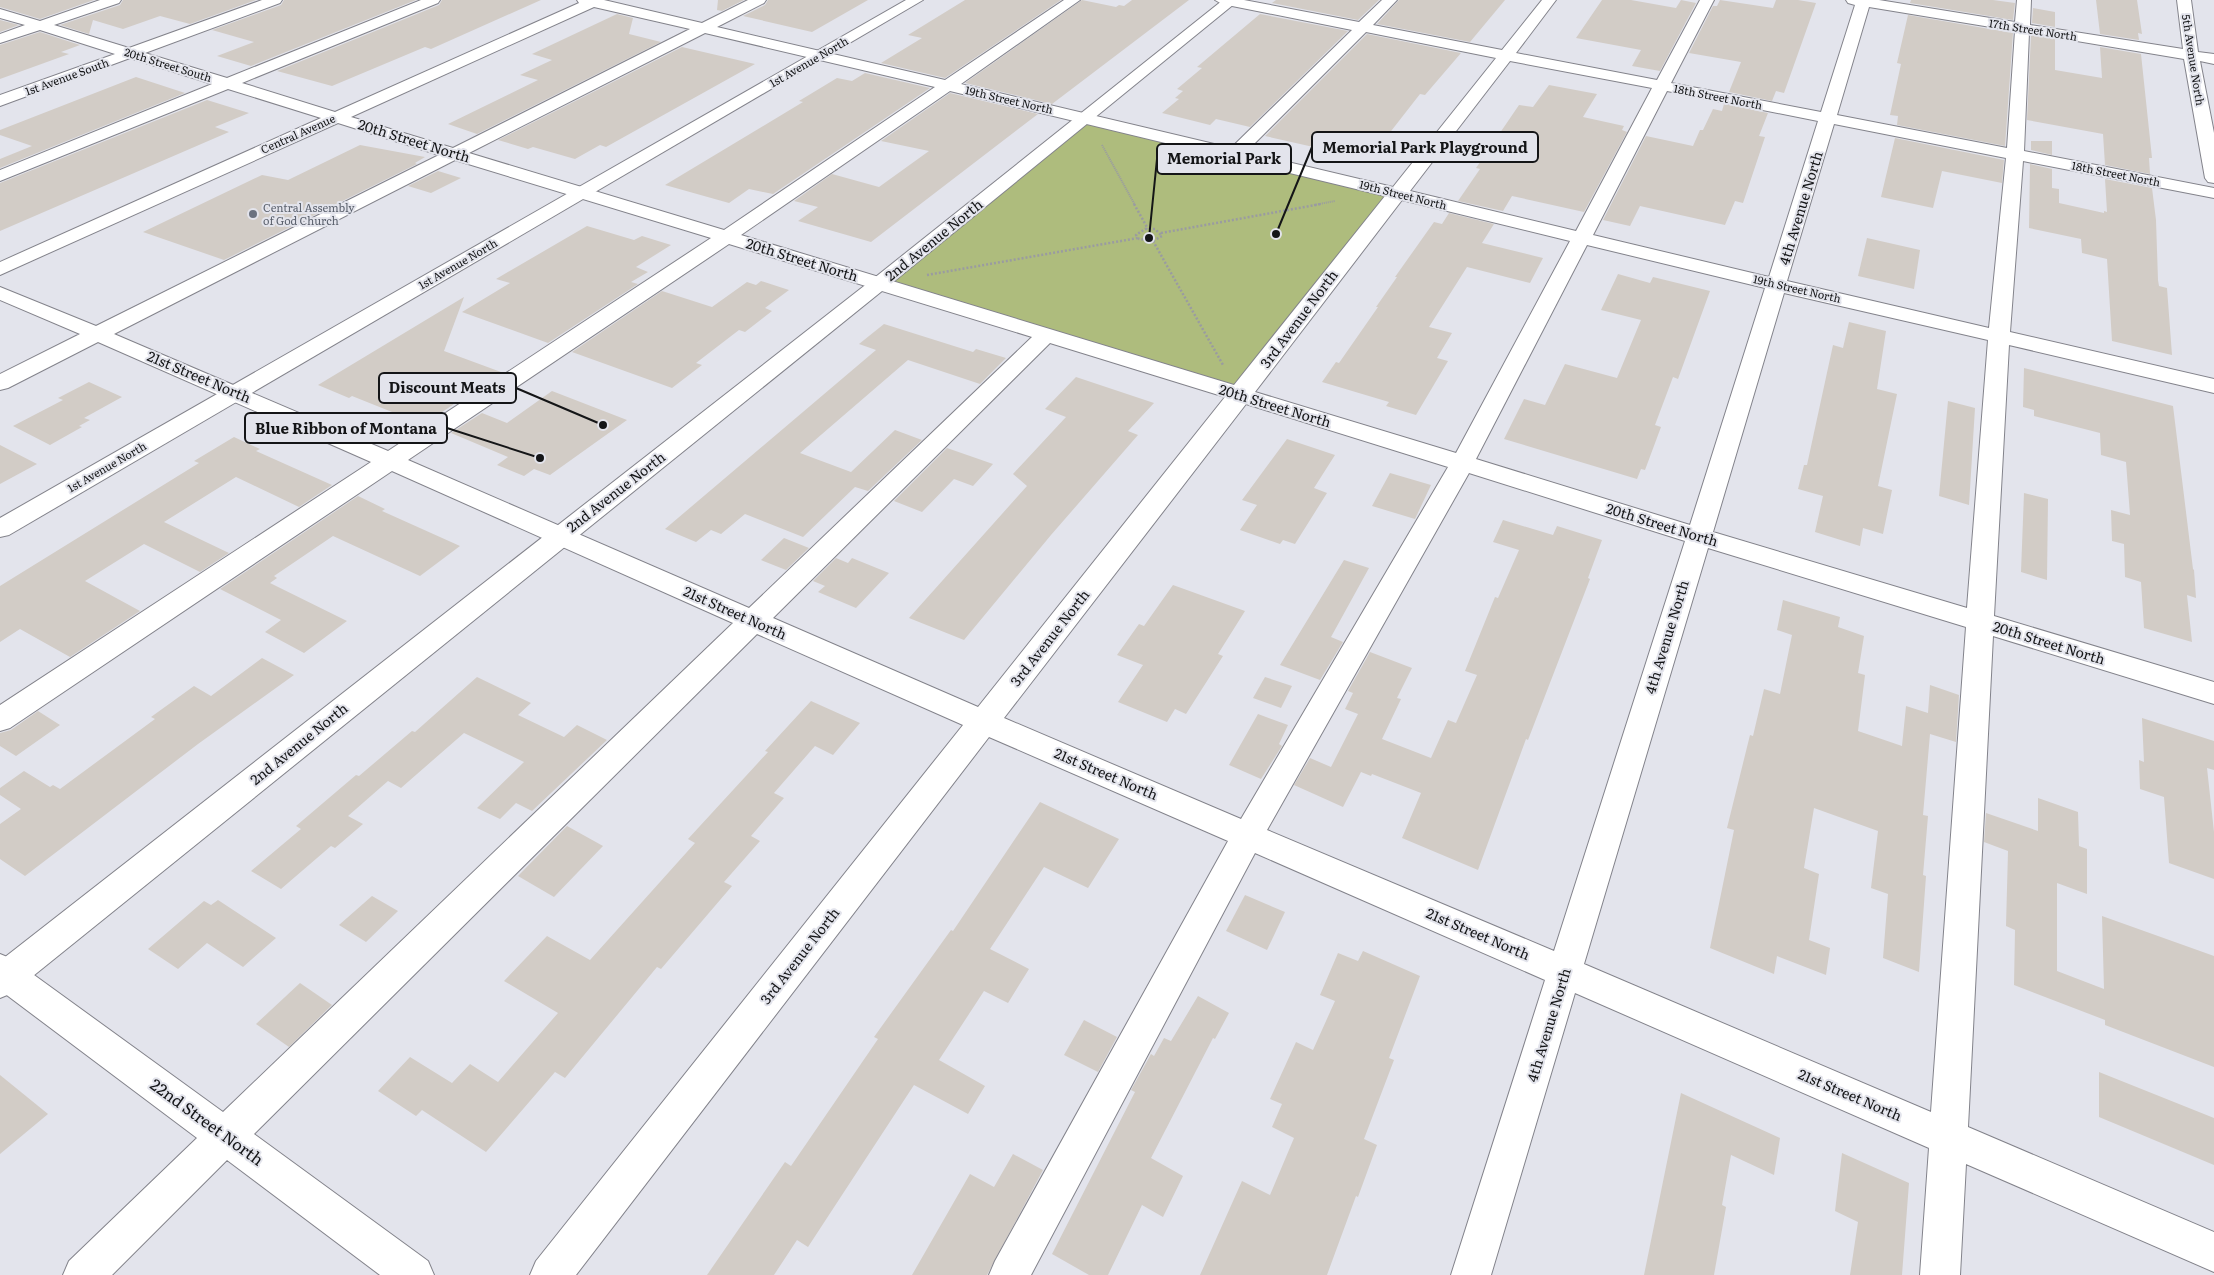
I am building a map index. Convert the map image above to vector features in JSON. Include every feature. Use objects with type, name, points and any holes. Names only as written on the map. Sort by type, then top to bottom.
[{"type":"street","points":[[0,38],[114,0]]},
{"type":"street","name":"1st Avenue South","points":[[0,102],[275,0]]},
{"type":"street","points":[[0,176],[433,0]]},
{"type":"street","points":[[0,383],[759,0]]},
{"type":"street","name":"1st Avenue North","points":[[0,529],[916,0]]},
{"type":"street","points":[[0,720],[726,237],[1073,0]]},
{"type":"street","name":"18th Street North","points":[[1228,0],[1828,119],[2214,193]]},
{"type":"street","name":"2nd Avenue North","points":[[3,976],[880,283],[1086,118],[1228,0]]},
{"type":"street","points":[[1234,154],[1390,0]]},
{"type":"street","name":"3rd Avenue North","points":[[550,1275],[1241,396],[1396,193],[1548,0]]},
{"type":"street","points":[[1009,1275],[1248,835],[1462,464],[1707,0]]},
{"type":"street","points":[[1940,1275],[1980,622],[1999,336],[2015,155],[2024,0]]},
{"type":"street","name":"5th Avenue North","points":[[2184,0],[2191,56],[2214,178]]},
{"type":"street","name":"19th Street North","points":[[591,1],[1777,285],[2214,386]]},
{"type":"street","name":"Central Avenue","points":[[0,269],[591,1]]},
{"type":"street","name":"17th Street North","points":[[1860,1],[2214,59]]},
{"type":"street","name":"4th Avenue North","points":[[1471,1275],[1828,119],[1860,1]]},
{"type":"street","name":"20th Street South","points":[[0,13],[336,117]]},
{"type":"street","name":"20th Street North","points":[[336,117],[880,283],[1462,464],[2214,693]]},
{"type":"street","name":"21st Street North","points":[[0,293],[236,392],[984,722],[2214,1252]]},
{"type":"street","points":[[83,1275],[1046,335]]},
{"type":"street","name":"22nd Street North","points":[[3,976],[226,1136],[414,1275]]},
{"type":"path","points":[[1100,141],[1148,229]]},
{"type":"path","points":[[1138,238],[1138,232],[1148,229],[1161,233],[1342,200]]},
{"type":"path","points":[[880,283],[1138,238],[1144,241],[1153,241],[1161,238],[1161,233]]},
{"type":"path","points":[[1153,241],[1241,396]]},
{"type":"green space","points":[[1086,118],[1396,193],[1241,395],[880,283]]},
{"type":"building","points":[[0,0],[94,0],[40,19],[0,7]]},
{"type":"building","points":[[123,0],[256,0],[190,24],[160,16],[123,29],[93,20],[89,34],[60,25],[120,5]]},
{"type":"building","points":[[284,0],[416,0],[251,66],[217,56],[254,42],[212,30],[281,5]]},
{"type":"building","points":[[442,0],[541,0],[431,49],[425,47],[332,86],[277,71],[439,5]]},
{"type":"building","points":[[718,0],[744,0],[722,11],[717,10]]},
{"type":"building","points":[[768,0],[868,0],[812,32],[743,16],[765,5]]},
{"type":"building","points":[[965,0],[1061,0],[945,78],[881,63],[922,38],[908,35]]},
{"type":"building","points":[[1082,0],[1116,7],[1119,5],[1124,6],[1132,0],[1189,0],[1052,104],[965,83]]},
{"type":"building","points":[[1276,0],[1379,0],[1358,20],[1272,3]]},
{"type":"building","points":[[1399,0],[1505,0],[1470,42],[1377,24]]},
{"type":"building","points":[[1602,0],[1631,0],[1676,8],[1681,0],[1696,3],[1660,71],[1632,66],[1641,50],[1576,38]]},
{"type":"building","points":[[1720,0],[1773,8],[1776,0],[1798,0],[1816,3],[1784,93],[1776,91],[1772,101],[1729,92],[1741,62],[1689,53],[1713,6],[1717,6]]},
{"type":"building","points":[[1911,0],[1993,0],[2015,3],[2013,20],[1910,3]]},
{"type":"building","points":[[2096,0],[2137,0],[2142,34],[2138,33],[2139,40],[2100,34]]},
{"type":"building","points":[[2033,8],[2055,12],[2055,27],[2032,23]]},
{"type":"building","points":[[617,14],[633,18],[629,34],[661,42],[477,134],[448,124],[538,80],[520,75],[552,60],[532,54]]},
{"type":"building","points":[[1260,14],[1348,31],[1250,127],[1216,119],[1210,125],[1162,113],[1179,99],[1175,98],[1183,91],[1177,89],[1202,68],[1197,67]]},
{"type":"building","points":[[1908,15],[2013,33],[2005,146],[1897,125],[1898,116],[1890,115],[1901,64],[1897,63]]},
{"type":"building","points":[[0,20],[19,25],[0,32]]},
{"type":"building","points":[[40,32],[80,45],[61,52],[69,54],[0,79],[0,45]]},
{"type":"building","points":[[1367,34],[1461,53],[1425,95],[1420,94],[1381,144],[1370,142],[1358,157],[1265,136]]},
{"type":"building","points":[[2031,35],[2055,39],[2055,70],[2102,78],[2100,47],[2141,54],[2152,158],[2149,158],[2150,174],[2105,165],[2103,134],[2027,120]]},
{"type":"building","points":[[682,47],[755,64],[606,147],[600,145],[575,159],[533,147],[528,149],[498,140]]},
{"type":"building","points":[[865,73],[930,88],[773,194],[749,189],[729,203],[665,185],[803,102],[799,101],[837,78],[852,81]]},
{"type":"building","points":[[136,77],[185,93],[0,168],[0,159],[32,146],[0,135],[0,130]]},
{"type":"building","points":[[1549,85],[1597,94],[1583,117],[1624,126],[1622,130],[1627,132],[1584,212],[1512,196],[1503,211],[1458,201],[1480,169],[1476,168],[1519,105],[1533,107]]},
{"type":"building","points":[[950,93],[1038,114],[871,242],[798,221],[818,207],[794,201],[832,174],[879,187],[929,151],[881,141]]},
{"type":"building","points":[[207,100],[249,113],[215,127],[229,132],[0,231],[0,183]]},
{"type":"building","points":[[1724,104],[1768,113],[1759,136],[1765,137],[1743,203],[1735,201],[1725,225],[1640,206],[1630,226],[1603,220],[1646,136],[1693,146],[1713,109],[1722,111]]},
{"type":"building","points":[[1895,138],[2004,160],[2002,183],[1942,171],[1933,208],[1881,197]]},
{"type":"building","points":[[2031,141],[2052,141],[2052,155],[2031,150]]},
{"type":"building","name":"Central Assembly of God Church","points":[[360,145],[425,157],[415,163],[417,164],[224,260],[143,232],[262,175],[288,180]]},
{"type":"building","points":[[2030,164],[2052,169],[2052,188],[2059,189],[2059,203],[2104,213],[2104,211],[2107,212],[2105,179],[2152,188],[2156,220],[2158,280],[2159,286],[2167,288],[2172,355],[2112,341],[2107,259],[2082,253],[2081,239],[2029,228]]},
{"type":"building","points":[[438,171],[461,178],[431,193],[408,186]]},
{"type":"building","points":[[1449,213],[1494,224],[1482,243],[1543,258],[1530,283],[1467,267],[1429,327],[1452,333],[1437,358],[1448,361],[1416,415],[1386,406],[1389,402],[1322,382],[1336,362],[1339,363],[1378,307],[1376,307],[1397,277],[1395,277],[1434,222],[1442,224]]},
{"type":"building","points":[[587,226],[634,240],[642,236],[671,245],[636,267],[648,272],[631,282],[638,284],[548,343],[462,312],[510,283],[496,279]]},
{"type":"building","points":[[1867,238],[1920,250],[1914,289],[1858,276]]},
{"type":"building","points":[[1618,274],[1650,283],[1653,277],[1710,291],[1678,379],[1673,377],[1655,425],[1661,427],[1645,470],[1641,469],[1637,479],[1504,439],[1524,399],[1545,405],[1565,364],[1617,378],[1641,320],[1601,310]]},
{"type":"building","points":[[761,281],[789,290],[765,308],[772,311],[745,332],[739,330],[696,363],[702,365],[672,388],[572,352],[662,291],[712,307],[747,282],[756,285]]},
{"type":"building","points":[[464,297],[444,351],[501,372],[426,423],[422,424],[352,396],[349,398],[318,385]]},
{"type":"building","points":[[1849,322],[1886,331],[1877,389],[1897,394],[1878,486],[1892,490],[1883,534],[1863,528],[1860,546],[1815,532],[1823,496],[1798,489],[1804,465],[1807,465],[1833,345],[1843,348]]},
{"type":"building","points":[[884,324],[973,352],[976,349],[1006,358],[980,384],[908,360],[800,453],[851,472],[895,430],[922,440],[868,491],[855,487],[803,537],[745,514],[721,534],[711,530],[696,542],[665,529],[876,350],[859,344]]},
{"type":"building","points":[[2024,368],[2173,406],[2194,570],[2196,598],[2187,595],[2192,642],[2144,628],[2141,582],[2125,577],[2124,544],[2112,541],[2111,510],[2130,515],[2126,462],[2101,455],[2100,433],[2034,416],[2034,410],[2023,407]]},
{"type":"building","points":[[1076,377],[1154,403],[1128,431],[1138,435],[1051,535],[964,640],[909,618],[1027,486],[1013,474],[1066,417],[1045,409]]},
{"type":"building","points":[[89,382],[122,397],[84,418],[90,420],[79,426],[82,427],[50,445],[13,426],[63,400],[58,398]]},
{"type":"building","points":[[552,391],[627,420],[550,475],[534,469],[524,476],[497,465],[508,457],[451,433],[482,413],[507,423]]},
{"type":"building","points":[[1948,401],[1975,408],[1969,505],[1939,496]]},
{"type":"building","points":[[234,437],[260,449],[256,451],[332,485],[299,507],[236,477],[164,522],[229,553],[200,572],[144,544],[85,581],[140,611],[70,657],[20,629],[0,642],[0,586],[199,463],[194,461]]},
{"type":"building","points":[[1287,439],[1335,455],[1314,488],[1327,493],[1295,544],[1283,540],[1280,544],[1240,530],[1257,505],[1242,500]]},
{"type":"building","points":[[0,445],[37,464],[0,484]]},
{"type":"building","points":[[947,448],[993,464],[973,486],[954,479],[922,512],[894,501]]},
{"type":"building","points":[[1390,473],[1431,485],[1415,519],[1372,506]]},
{"type":"building","points":[[2024,493],[2048,499],[2047,580],[2021,572]]},
{"type":"building","points":[[358,496],[385,509],[382,511],[460,546],[420,576],[333,536],[274,576],[277,578],[270,583],[347,621],[304,653],[265,632],[281,620],[220,589]]},
{"type":"building","points":[[1503,520],[1553,535],[1557,526],[1602,540],[1588,578],[1590,579],[1528,740],[1526,739],[1478,870],[1402,838],[1421,793],[1372,774],[1371,776],[1361,772],[1343,807],[1294,785],[1310,758],[1331,767],[1358,714],[1345,709],[1353,693],[1348,691],[1370,652],[1412,668],[1397,698],[1401,699],[1382,739],[1431,758],[1448,720],[1456,723],[1477,675],[1465,671],[1495,597],[1498,598],[1519,550],[1493,542]]},
{"type":"building","points":[[784,538],[809,548],[786,570],[761,560]]},
{"type":"building","points":[[836,558],[848,563],[852,558],[889,573],[856,608],[818,592],[825,586],[813,581]]},
{"type":"building","points":[[1344,560],[1369,568],[1331,637],[1343,642],[1320,680],[1280,665]]},
{"type":"building","points":[[1173,585],[1245,611],[1218,654],[1223,656],[1186,714],[1175,709],[1167,722],[1118,702],[1143,665],[1117,655],[1139,624],[1144,626]]},
{"type":"building","points":[[1783,600],[1840,617],[1838,627],[1864,636],[1858,673],[1865,675],[1858,731],[1902,746],[1906,706],[1928,713],[1930,685],[1959,695],[1956,742],[1930,734],[1923,815],[1928,816],[1923,875],[1926,876],[1919,972],[1883,958],[1888,894],[1871,888],[1878,831],[1814,808],[1804,868],[1819,874],[1809,940],[1830,948],[1826,975],[1777,956],[1774,974],[1710,948],[1734,830],[1727,828],[1750,735],[1753,736],[1764,689],[1780,694],[1792,635],[1777,630]]},
{"type":"building","points":[[262,658],[294,675],[198,744],[25,876],[0,859],[0,824],[21,809],[0,795],[0,788],[24,771],[50,787],[53,785],[60,789],[155,719],[151,717],[194,686],[211,696]]},
{"type":"building","points":[[477,677],[531,703],[518,715],[564,737],[577,725],[607,740],[532,811],[516,803],[500,819],[477,808],[524,762],[464,733],[401,788],[388,781],[348,816],[363,824],[335,848],[331,846],[281,889],[251,871],[301,829],[296,826],[356,775],[359,776],[412,731],[415,732]]},
{"type":"building","points":[[1265,677],[1292,686],[1281,708],[1253,698]]},
{"type":"building","points":[[811,701],[860,723],[833,755],[815,746],[774,793],[784,798],[751,836],[760,841],[724,882],[732,886],[661,969],[657,967],[565,1078],[555,1072],[486,1152],[422,1110],[416,1116],[378,1091],[410,1057],[452,1083],[470,1064],[498,1082],[558,1013],[504,981],[547,936],[590,960],[695,843],[688,839],[768,752],[765,751]]},
{"type":"building","points":[[38,711],[60,725],[16,756],[0,746],[0,733],[11,730]]},
{"type":"building","points":[[1258,714],[1288,725],[1279,744],[1282,746],[1261,779],[1229,765]]},
{"type":"building","points":[[2142,718],[2214,741],[2214,770],[2207,768],[2214,832],[2214,879],[2169,863],[2164,797],[2140,789],[2139,760],[2144,762]]},
{"type":"building","points":[[2038,798],[2078,812],[2079,846],[2087,849],[2087,894],[2057,883],[2057,971],[2104,989],[2102,916],[2214,956],[2214,1067],[2105,1025],[2105,1020],[2014,985],[2015,930],[2006,926],[2008,851],[1984,842],[1986,813],[2038,831]]},
{"type":"building","points":[[1040,802],[1119,839],[1088,888],[1044,867],[990,949],[1029,969],[1008,1003],[984,991],[939,1060],[985,1086],[968,1114],[914,1085],[808,1247],[797,1240],[774,1275],[707,1275],[785,1162],[791,1166],[878,1039],[874,1037],[951,930],[953,931]]},
{"type":"building","points":[[567,826],[603,846],[554,897],[518,876]]},
{"type":"building","points":[[1245,895],[1285,912],[1267,950],[1226,931]]},
{"type":"building","points":[[372,896],[398,911],[366,942],[339,925]]},
{"type":"building","points":[[218,900],[276,938],[243,967],[207,943],[178,969],[148,949],[204,901],[211,905]]},
{"type":"building","points":[[1363,951],[1420,976],[1389,1058],[1394,1060],[1364,1139],[1377,1145],[1327,1275],[1200,1275],[1242,1181],[1270,1195],[1294,1138],[1272,1127],[1282,1104],[1270,1099],[1296,1042],[1313,1050],[1335,1001],[1320,995],[1338,953],[1358,961]]},
{"type":"building","points":[[300,983],[332,1005],[289,1047],[256,1024]]},
{"type":"building","points":[[1198,996],[1229,1013],[1215,1039],[1213,1038],[1151,1158],[1183,1176],[1163,1217],[1142,1205],[1108,1275],[1089,1275],[1052,1254],[1135,1092],[1131,1090],[1151,1054],[1154,1056],[1164,1038],[1171,1041]]},
{"type":"building","points":[[1084,1020],[1117,1037],[1098,1072],[1064,1055]]},
{"type":"building","points":[[2099,1072],[2214,1118],[2214,1165],[2099,1117]]},
{"type":"building","points":[[0,1075],[48,1114],[0,1154]]},
{"type":"building","points":[[1681,1093],[1780,1138],[1774,1175],[1731,1155],[1722,1205],[1726,1207],[1714,1275],[1644,1275]]},
{"type":"building","points":[[1842,1153],[1909,1183],[1902,1275],[1850,1275],[1858,1222],[1835,1211]]},
{"type":"building","points":[[1013,1154],[1043,1170],[987,1275],[912,1275],[970,1174],[994,1187]]},
{"type":"place","name":"Central Assembly of God Church","points":[[253,214]]},
{"type":"place","name":"Memorial Park Playground","points":[[1276,234]]},
{"type":"place","name":"Memorial Park","points":[[1149,238]]},
{"type":"place","name":"Discount Meats","points":[[603,425]]},
{"type":"place","name":"Blue Ribbon of Montana","points":[[540,458]]}]
